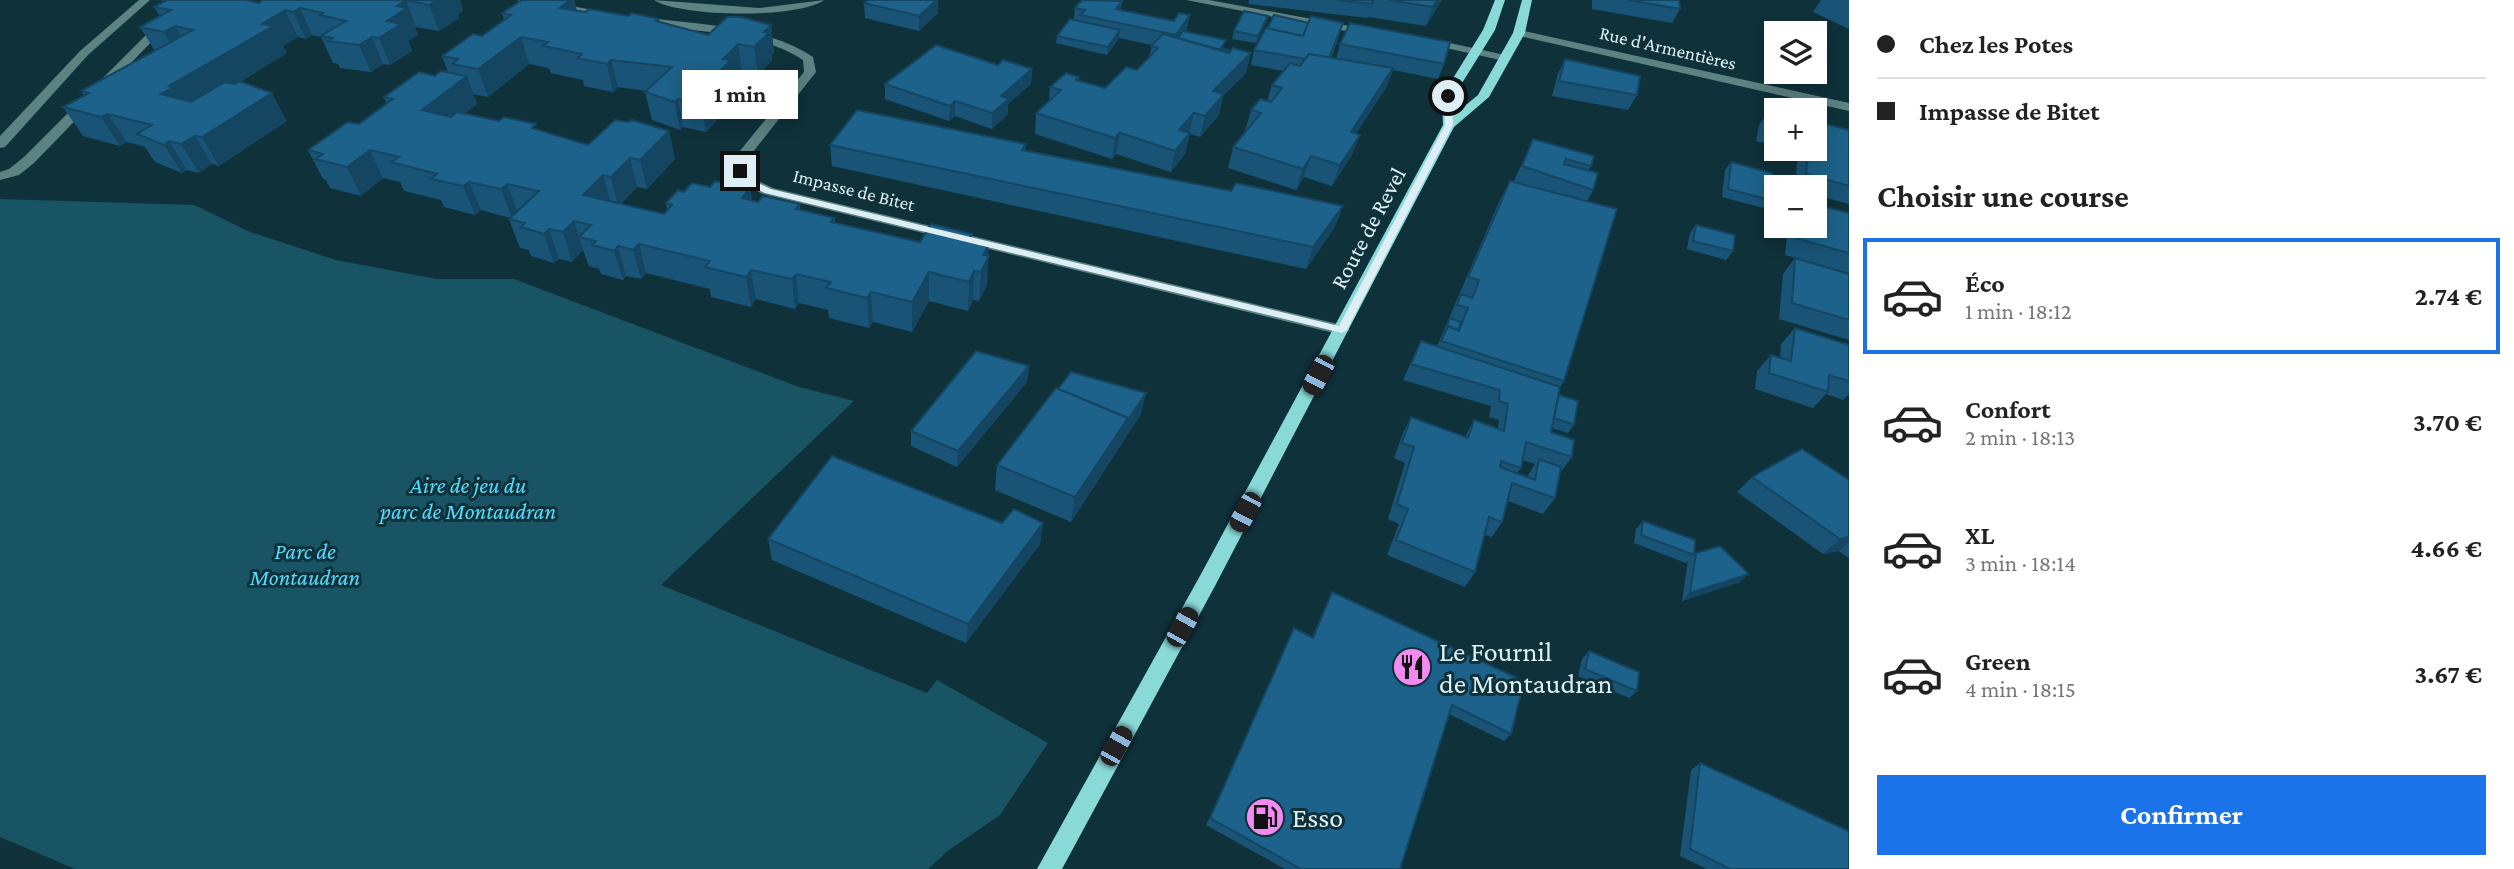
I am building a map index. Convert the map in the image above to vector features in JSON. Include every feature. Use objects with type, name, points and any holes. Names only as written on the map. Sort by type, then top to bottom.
[{"type":"main road","name":"Route de Revel","points":[[1449,125],[1448,96],[1489,30],[1500,0]]},
{"type":"main road","name":"Route de Revel","points":[[1049,869],[1342,330],[1449,125],[1483,97],[1519,33],[1527,0]]},
{"type":"street","points":[[0,145],[85,53],[145,0]]},
{"type":"street","name":"Impasse de Bitet","points":[[521,0],[769,41],[798,49],[809,60],[810,72],[742,157],[740,171],[749,182],[768,191],[1342,330]]},
{"type":"street","points":[[659,0],[758,14],[780,12],[818,0]]},
{"type":"street","points":[[1191,0],[1385,35]]},
{"type":"street","points":[[0,176],[14,172],[29,160],[156,30],[179,18]]},
{"type":"street","name":"Rue d'Armentières","points":[[1519,33],[1849,107]]},
{"type":"street","points":[[1412,39],[1505,58]]},
{"type":"green space","name":"Parc de Montaudran","points":[[0,199],[194,205],[250,232],[336,260],[437,279],[514,279],[799,387],[854,401],[661,585],[927,693],[937,680],[1048,743],[1000,815],[949,850],[928,869],[75,869],[0,837]]},
{"type":"building","points":[[161,0],[246,0],[259,3],[263,0],[406,0],[397,6],[407,8],[387,21],[401,24],[379,38],[372,37],[359,45],[328,41],[333,38],[321,36],[346,21],[300,8],[293,12],[285,10],[262,24],[273,26],[169,86],[173,88],[161,94],[191,102],[225,82],[235,84],[239,81],[272,93],[202,137],[195,136],[181,144],[169,141],[164,145],[137,134],[152,125],[108,114],[101,117],[63,107],[89,93],[81,91],[193,30],[175,26],[164,32],[140,27],[171,10],[154,7],[165,1]]},
{"type":"building","points":[[406,0],[437,0],[429,5]]},
{"type":"building","points":[[522,0],[570,0],[560,8],[585,12],[590,9],[628,16],[632,13],[708,35],[727,17],[741,17],[771,25],[764,32],[769,33],[754,47],[738,44],[723,59],[731,60],[715,76],[725,78],[701,104],[678,99],[675,102],[645,92],[672,67],[611,60],[607,64],[577,58],[582,54],[543,46],[548,42],[521,37],[478,69],[452,64],[458,59],[442,56],[473,34],[482,36],[511,15],[502,13]]},
{"type":"building","points":[[868,0],[937,0],[919,16],[864,3]]},
{"type":"building","points":[[1082,0],[1122,1],[1116,9],[1174,21],[1179,13],[1190,15],[1176,35],[1080,15],[1085,10],[1075,8]]},
{"type":"building","points":[[1336,0],[1373,0],[1372,4]]},
{"type":"building","points":[[1389,0],[1437,0],[1433,7]]},
{"type":"building","points":[[1628,0],[1679,0],[1680,9]]},
{"type":"building","points":[[1244,11],[1268,16],[1258,36],[1234,31]]},
{"type":"building","points":[[1274,15],[1309,23],[1303,36],[1267,29]]},
{"type":"building","points":[[1311,16],[1343,23],[1329,58],[1309,54],[1305,59],[1254,50],[1266,28],[1303,36]]},
{"type":"building","points":[[1070,19],[1120,30],[1108,47],[1057,36]]},
{"type":"building","points":[[1350,23],[1450,42],[1444,64],[1340,44]]},
{"type":"building","points":[[1183,31],[1226,40],[1221,48],[1230,50],[1228,52],[1178,38]]},
{"type":"building","points":[[1163,34],[1229,53],[1233,48],[1251,53],[1213,91],[1224,94],[1205,116],[1194,113],[1179,130],[1190,133],[1175,151],[1120,133],[1115,138],[1036,113],[1061,90],[1050,87],[1066,73],[1079,77],[1076,80],[1105,88],[1126,67],[1137,70],[1158,48],[1151,46]]},
{"type":"building","points":[[936,45],[998,65],[1003,60],[1032,69],[1001,96],[1009,99],[992,113],[955,101],[950,106],[885,84]]},
{"type":"building","points":[[1309,54],[1393,68],[1351,132],[1360,135],[1340,165],[1311,156],[1303,169],[1233,147],[1261,113],[1251,110],[1260,99],[1271,102],[1282,88],[1272,85],[1290,63],[1300,66]]},
{"type":"building","points":[[1565,59],[1640,76],[1637,95],[1559,81]]},
{"type":"building","points":[[441,71],[467,76],[422,110],[451,117],[457,112],[499,121],[504,117],[536,124],[532,128],[588,145],[615,120],[632,120],[669,131],[640,160],[630,158],[611,177],[603,175],[583,195],[664,214],[672,205],[666,203],[678,190],[684,192],[692,183],[710,187],[715,181],[750,188],[742,198],[758,202],[763,196],[800,204],[796,209],[835,218],[831,222],[920,242],[931,224],[972,234],[969,240],[989,244],[983,255],[989,256],[981,272],[974,271],[969,282],[929,272],[912,302],[871,292],[867,298],[826,288],[831,282],[796,274],[792,279],[751,270],[746,277],[705,267],[710,261],[639,244],[633,250],[618,246],[614,251],[592,245],[596,241],[579,237],[591,225],[574,221],[563,232],[549,229],[544,234],[521,227],[525,223],[509,219],[539,191],[507,184],[501,189],[469,182],[463,186],[431,179],[437,174],[391,162],[399,157],[370,150],[347,167],[315,159],[323,154],[308,150],[348,122],[359,124],[393,99],[384,97],[419,72],[435,76]]},
{"type":"building","points":[[857,110],[1026,144],[1022,150],[1231,191],[1236,183],[1343,206],[1313,247],[830,145]]},
{"type":"building","points":[[1827,124],[1849,130],[1849,186],[1827,180],[1827,175],[1806,174],[1807,161],[1827,161]]},
{"type":"building","points":[[1533,139],[1594,156],[1591,166],[1566,159],[1564,164],[1598,173],[1593,190],[1522,166]]},
{"type":"building","points":[[1731,162],[1772,173],[1764,175],[1764,199],[1728,189]]},
{"type":"building","points":[[1510,181],[1617,209],[1564,381],[1441,341],[1448,326],[1459,331],[1468,308],[1457,305],[1461,294],[1472,298],[1474,294],[1479,280],[1468,277]]},
{"type":"building","points":[[1827,207],[1849,213],[1849,253],[1798,239],[1827,238]]},
{"type":"building","points":[[1696,225],[1735,235],[1733,251],[1693,241]]},
{"type":"building","points":[[1795,258],[1849,274],[1849,320],[1792,303]]},
{"type":"building","points":[[1450,318],[1461,322],[1458,330],[1448,326],[1441,339]]},
{"type":"building","points":[[1795,328],[1849,345],[1849,381],[1829,375],[1828,392],[1769,373],[1771,355],[1791,361]]},
{"type":"building","points":[[1421,341],[1560,387],[1551,432],[1574,440],[1572,457],[1526,442],[1521,468],[1501,461],[1500,467],[1535,480],[1539,459],[1561,467],[1555,498],[1512,483],[1502,522],[1489,517],[1475,572],[1396,540],[1408,509],[1397,504],[1414,447],[1402,443],[1411,417],[1468,438],[1474,420],[1504,431],[1508,404],[1499,401],[1500,390],[1411,364]]},
{"type":"building","points":[[976,351],[1029,366],[958,451],[911,431]]},
{"type":"building","points":[[1071,372],[1146,393],[1127,421],[1128,418],[1058,389]]},
{"type":"building","points":[[1056,388],[1128,418],[1075,497],[997,465]]},
{"type":"building","points":[[1559,395],[1578,401],[1574,425],[1554,418]]},
{"type":"building","points":[[1802,449],[1849,480],[1849,537],[1840,539],[1752,477]]},
{"type":"building","points":[[832,456],[1002,523],[1014,509],[1043,523],[968,624],[768,539]]},
{"type":"building","points":[[1643,521],[1695,540],[1694,555],[1641,535]]},
{"type":"building","points":[[1720,546],[1749,574],[1690,593],[1696,553]]},
{"type":"building","points":[[1332,592],[1524,681],[1511,734],[1452,705],[1400,869],[1301,869],[1210,818],[1294,628],[1313,638]]},
{"type":"building","points":[[1589,651],[1639,672],[1637,691],[1585,669]]},
{"type":"building","points":[[1700,763],[1849,831],[1849,869],[1730,869],[1690,849]]},
{"type":"place","name":"Le Fournil de Montaudran","points":[[1412,667]]},
{"type":"place","name":"Esso","points":[[1265,817]]},
{"type":"route","points":[[740,171],[749,182],[768,191],[1342,330],[1449,125],[1448,96]]},
{"type":"park label","name":"Aire de jeu du parc de Montaudran","points":[[468,498]]}]
